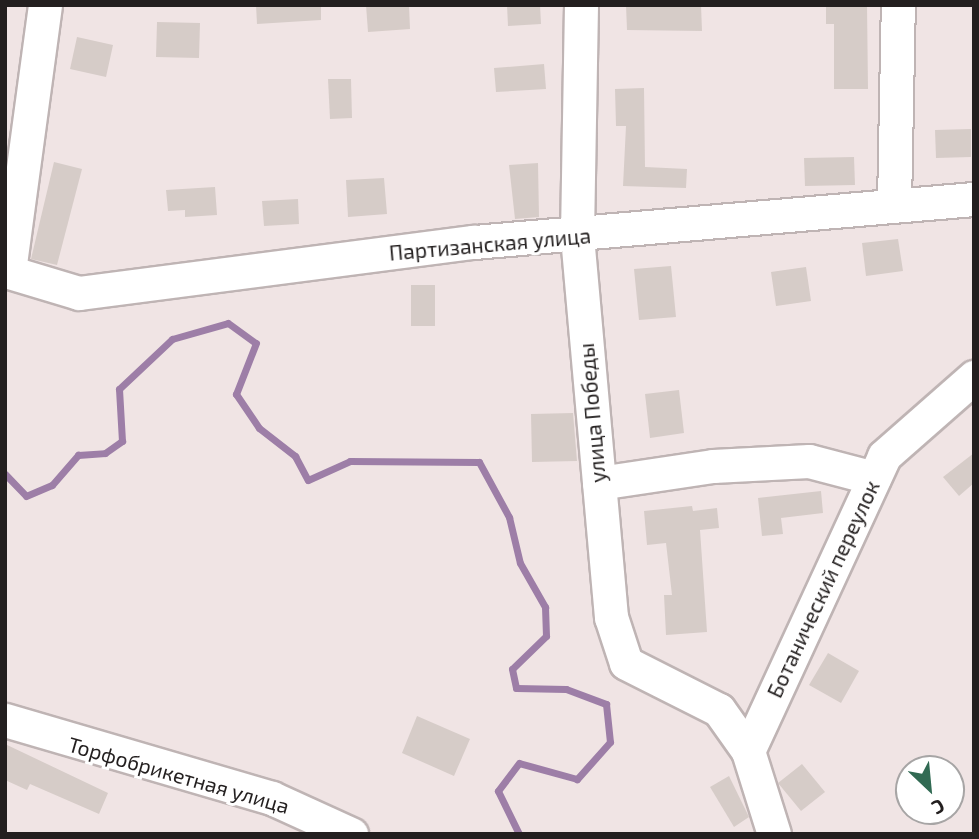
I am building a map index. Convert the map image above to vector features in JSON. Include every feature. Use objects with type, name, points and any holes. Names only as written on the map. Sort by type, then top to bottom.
[{"type":"street","name":"Партизанская улица","points":[[45,5],[9,272],[79,293],[474,242],[576,236],[894,205],[974,200]]},
{"type":"street","name":"улица Победы","points":[[581,5],[576,236],[611,617],[626,663],[719,709],[748,751]]},
{"type":"street","points":[[894,205],[898,5]]},
{"type":"street","name":"Ботанический переулок","points":[[748,751],[884,456],[974,377]]},
{"type":"street","points":[[599,483],[713,466],[809,461],[874,478]]},
{"type":"street","name":"Торфобрикетная улица","points":[[5,720],[272,798],[351,834]]},
{"type":"street","points":[[748,751],[774,834]]},
{"type":"building","points":[[256,5],[321,5],[321,20],[257,24]]},
{"type":"building","points":[[366,5],[409,5],[410,29],[368,32]]},
{"type":"building","points":[[507,5],[540,5],[541,24],[508,26]]},
{"type":"building","points":[[626,5],[701,5],[702,31],[627,30]]},
{"type":"building","points":[[826,5],[867,5],[868,89],[834,89],[834,24],[826,24]]},
{"type":"building","points":[[157,22],[200,23],[199,58],[156,57]]},
{"type":"building","points":[[77,37],[113,45],[106,77],[70,69]]},
{"type":"building","points":[[544,64],[546,89],[496,92],[494,68]]},
{"type":"building","points":[[328,79],[351,79],[352,118],[330,119]]},
{"type":"building","points":[[644,88],[645,167],[687,169],[686,188],[623,186],[626,126],[616,126],[615,89]]},
{"type":"building","points":[[971,129],[971,157],[936,158],[935,130]]},
{"type":"building","points":[[854,157],[855,185],[805,186],[804,158]]},
{"type":"building","points":[[54,162],[82,169],[57,265],[31,259]]},
{"type":"building","points":[[538,163],[539,217],[515,219],[509,165]]},
{"type":"building","points":[[384,178],[387,214],[348,217],[346,180]]},
{"type":"building","points":[[215,187],[217,215],[185,217],[185,210],[168,211],[166,190]]},
{"type":"building","points":[[298,199],[299,224],[264,226],[262,201]]},
{"type":"building","points":[[898,239],[903,271],[866,276],[862,243]]},
{"type":"building","points":[[671,266],[676,317],[639,320],[634,269]]},
{"type":"building","points":[[806,267],[811,301],[776,306],[771,272]]},
{"type":"building","points":[[411,285],[435,285],[435,326],[411,326]]},
{"type":"building","points":[[679,390],[684,433],[650,438],[645,394]]},
{"type":"building","points":[[573,413],[577,461],[532,462],[531,414]]},
{"type":"building","points":[[974,453],[974,483],[959,496],[943,477]]},
{"type":"building","points":[[821,491],[823,513],[781,518],[783,534],[762,536],[758,498]]},
{"type":"building","points":[[692,506],[693,511],[717,508],[719,528],[700,530],[707,632],[666,635],[664,595],[672,595],[666,543],[647,545],[644,511]]},
{"type":"building","points":[[828,653],[859,671],[841,703],[809,685]]},
{"type":"building","points":[[417,716],[470,739],[454,776],[402,753]]},
{"type":"building","points":[[5,744],[108,793],[99,814],[30,784],[27,790],[5,780]]},
{"type":"building","points":[[802,764],[825,792],[801,811],[778,783]]},
{"type":"building","points":[[729,776],[749,817],[734,827],[710,787]]},
{"type":"waterway","points":[[5,474],[26,496],[52,485],[78,455],[105,453],[122,441],[119,389],[172,339],[228,323],[256,343],[236,394],[259,428],[295,456],[308,480],[350,461],[479,462],[509,517],[520,563],[545,607],[546,636],[512,669],[516,688],[566,689],[606,704],[610,742],[577,779],[519,763],[498,791],[519,834]]}]
